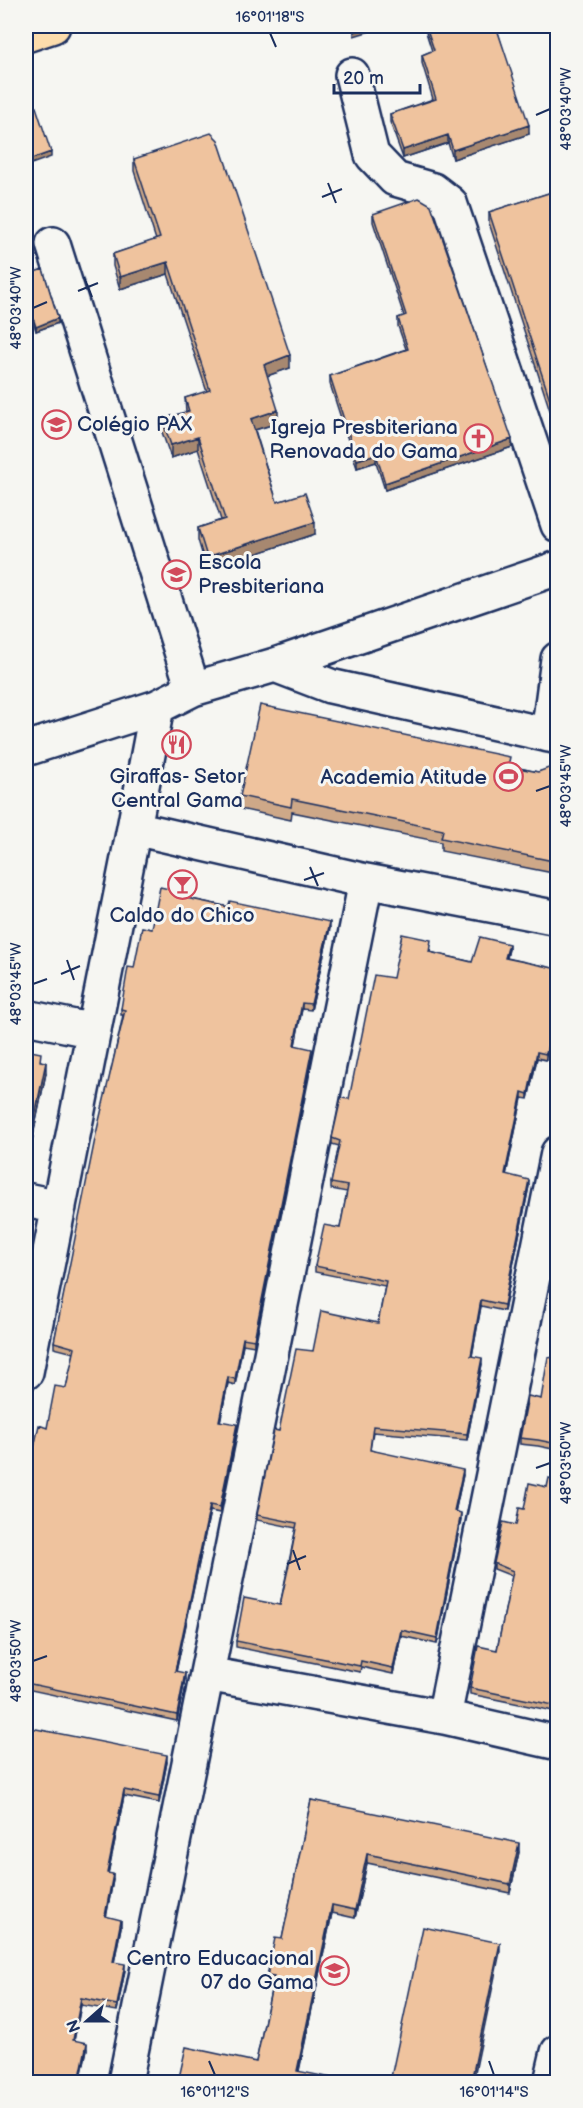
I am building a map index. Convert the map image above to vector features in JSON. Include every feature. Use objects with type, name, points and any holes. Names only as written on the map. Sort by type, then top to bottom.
[{"type":"main road","points":[[26,35],[53,26]]},
{"type":"street","points":[[352,75],[372,155],[395,179],[433,190],[450,203],[558,525]]},
{"type":"street","points":[[53,244],[193,689]]},
{"type":"street","points":[[26,749],[157,707],[193,689],[275,665],[558,568]]},
{"type":"street","points":[[275,665],[330,686],[553,736],[558,659]]},
{"type":"street","points":[[26,1372],[157,707]]},
{"type":"street","points":[[134,828],[366,881],[558,918]]},
{"type":"street","points":[[125,2082],[366,881]]},
{"type":"street","points":[[26,1017],[94,1031]]},
{"type":"street","points":[[444,1717],[558,1153]]},
{"type":"street","points":[[26,1200],[59,1207]]},
{"type":"street","points":[[207,1674],[444,1717],[558,1743]]},
{"type":"street","points":[[551,2082],[558,2052]]},
{"type":"building","points":[[352,26],[373,26],[354,32]]},
{"type":"building","points":[[426,26],[496,26],[529,125],[453,150],[448,135],[403,150],[390,114],[436,99],[422,55],[434,50]]},
{"type":"building","points":[[36,107],[51,152],[26,161],[26,111]]},
{"type":"building","points":[[211,133],[218,140],[290,355],[264,365],[278,410],[251,419],[277,502],[305,493],[315,522],[207,557],[198,528],[225,519],[198,437],[171,445],[162,419],[189,411],[185,398],[210,390],[168,262],[120,277],[113,254],[160,238],[134,159]]},
{"type":"building","points":[[558,190],[558,424],[489,212]]},
{"type":"building","points":[[419,198],[431,205],[512,439],[385,483],[376,454],[357,460],[330,376],[408,349],[398,318],[406,315],[373,214]]},
{"type":"building","points":[[43,269],[58,318],[36,327],[26,296],[26,275]]},
{"type":"building","points":[[260,705],[510,757],[508,766],[538,772],[554,766],[558,767],[558,862],[441,838],[443,830],[292,799],[291,807],[240,796]]},
{"type":"building","points":[[160,887],[187,893],[186,898],[228,907],[230,901],[330,922],[311,1004],[302,1003],[294,1045],[312,1049],[254,1340],[243,1338],[235,1379],[228,1377],[219,1421],[237,1424],[220,1507],[210,1505],[175,1671],[185,1673],[177,1715],[26,1683],[26,1484],[39,1425],[47,1428],[55,1386],[66,1388],[75,1348],[54,1342],[96,1134],[125,1010],[121,1009],[128,967],[134,968],[142,927],[152,929]]},
{"type":"building","points":[[402,934],[431,940],[429,952],[472,962],[480,937],[509,944],[505,958],[558,969],[558,997],[546,1054],[537,1052],[528,1094],[522,1092],[505,1174],[529,1180],[504,1305],[481,1300],[471,1356],[482,1358],[467,1434],[373,1426],[370,1450],[463,1470],[454,1511],[461,1513],[437,1638],[401,1630],[393,1668],[361,1661],[360,1666],[236,1641],[244,1598],[280,1605],[290,1560],[297,1523],[257,1515],[274,1430],[279,1431],[296,1349],[313,1351],[321,1311],[378,1323],[386,1281],[315,1266],[324,1225],[340,1228],[348,1186],[331,1183],[340,1141],[332,1138],[341,1098],[349,1099],[374,975],[393,978]]},
{"type":"building","points":[[26,1050],[41,1053],[40,1061],[46,1062],[30,1139],[26,1137]]},
{"type":"building","points":[[548,1357],[558,1359],[558,1444],[520,1438],[528,1396],[541,1399]]},
{"type":"building","points":[[549,1478],[558,1480],[558,1706],[470,1688],[478,1646],[497,1650],[513,1571],[494,1563],[503,1522],[516,1525],[519,1508],[524,1509],[529,1483],[547,1487]]},
{"type":"building","points":[[26,1727],[167,1755],[159,1797],[124,1790],[107,1873],[113,1874],[105,1916],[121,1920],[113,1962],[125,1964],[117,2005],[81,1998],[73,2040],[87,2043],[79,2082],[26,2082]]},
{"type":"building","points":[[311,1800],[519,1843],[510,1884],[367,1854],[355,1910],[332,1905],[297,2071],[352,2082],[178,2082],[186,2047],[256,2062],[274,1977],[267,1976],[275,1938],[282,1939]]},
{"type":"building","points":[[423,1927],[500,1943],[471,2082],[390,2082]]},
{"type":"place","name":"Colégio PAX","points":[[56,424]]},
{"type":"place","name":"Igreja Presbiteriana Renovada do Gama","points":[[479,439]]},
{"type":"place","name":"Escola Presbiteriana","points":[[177,574]]},
{"type":"place","name":"Giraffas- Setor Central Gama","points":[[177,745]]},
{"type":"place","name":"Academia Atitude","points":[[508,777]]},
{"type":"place","name":"Caldo do Chico","points":[[182,884]]},
{"type":"place","name":"Centro Educacional 07 do Gama","points":[[335,1970]]}]
